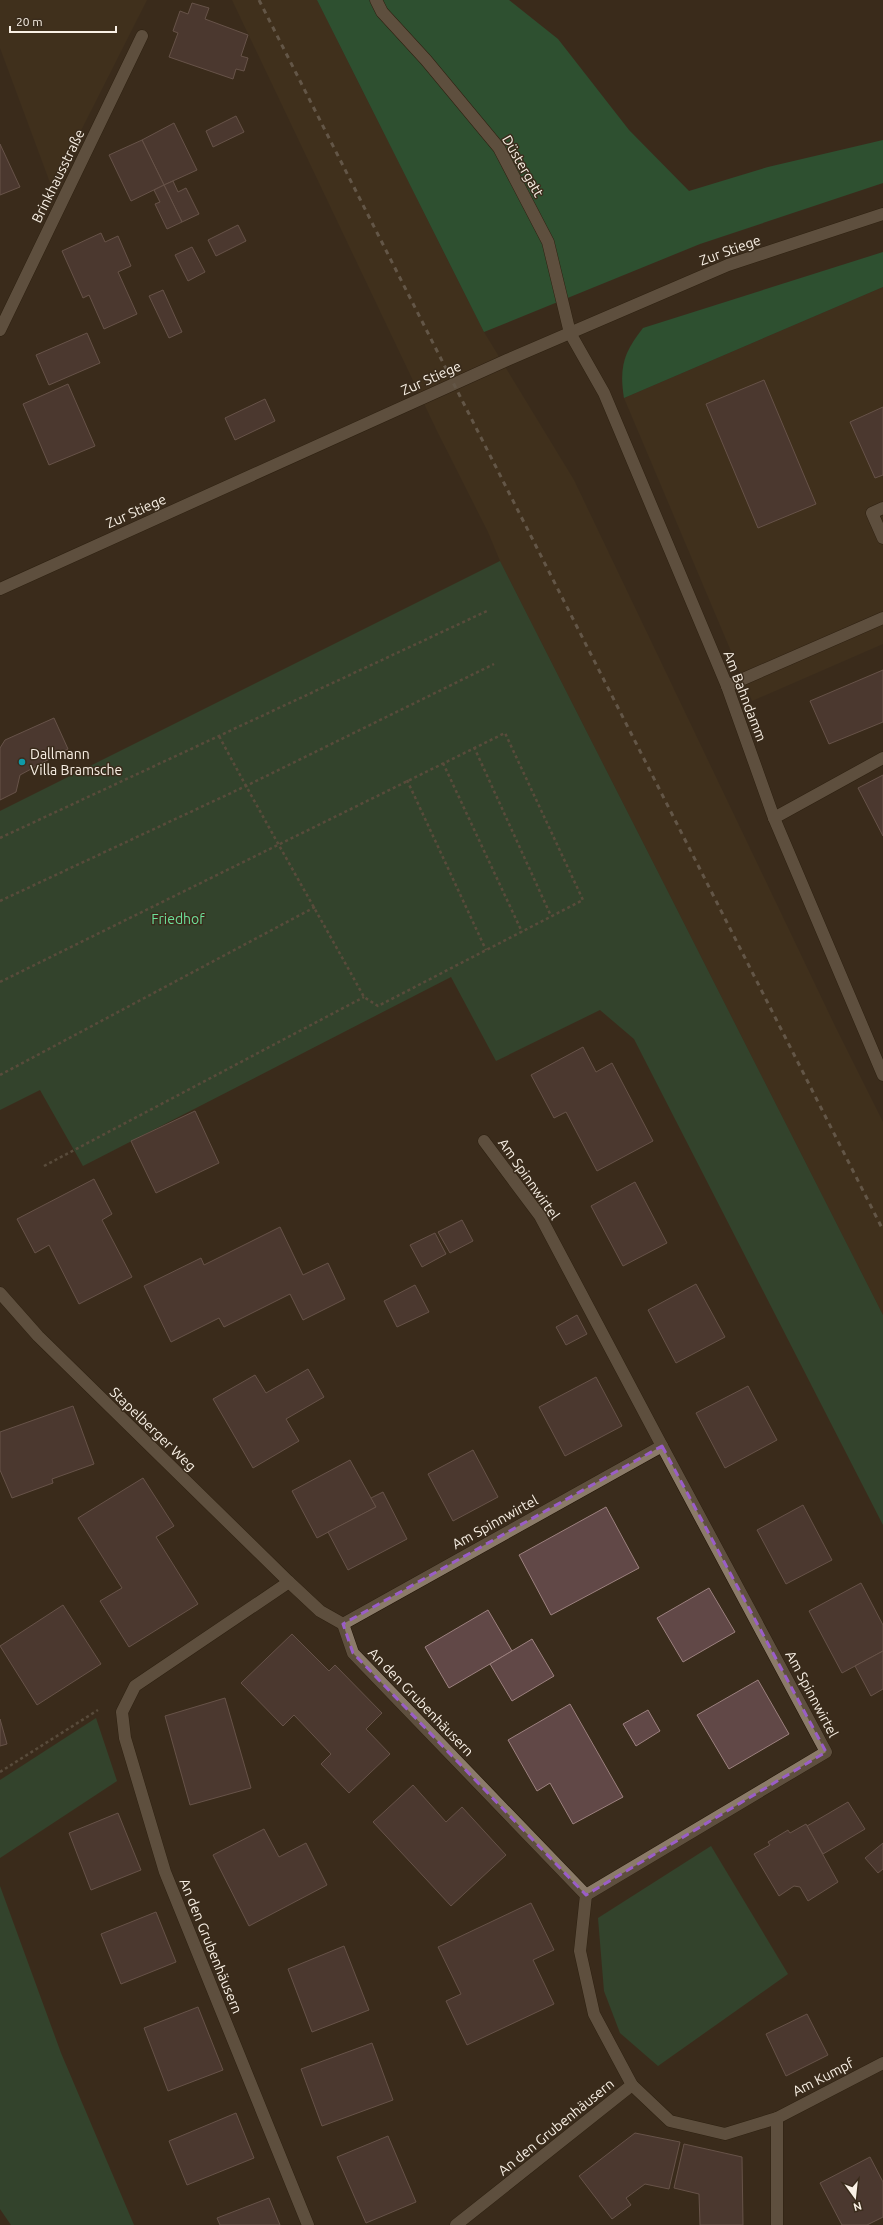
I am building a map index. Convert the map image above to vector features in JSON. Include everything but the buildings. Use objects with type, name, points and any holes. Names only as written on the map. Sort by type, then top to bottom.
[{"type":"street","name":"Düstergatt","points":[[376,0],[382,12],[426,60],[499,148],[548,242],[570,333]]},
{"type":"street","name":"Brinkhausstraße","points":[[0,330],[142,36]]},
{"type":"street","name":"Zur Stiege","points":[[0,589],[570,333],[728,265],[883,214]]},
{"type":"street","name":"Am Bahndamm","points":[[570,333],[604,393],[727,686],[774,818],[883,1075]]},
{"type":"street","points":[[883,508],[872,513],[883,538]]},
{"type":"street","points":[[727,686],[883,618]]},
{"type":"street","points":[[774,818],[883,758]]},
{"type":"street","name":"Am Spinnwirtel","points":[[484,1141],[540,1216],[826,1752],[586,1895]]},
{"type":"street","name":"Stapelberger Weg","points":[[0,1293],[38,1336],[289,1582]]},
{"type":"street","name":"Am Spinnwirtel","points":[[343,1624],[662,1446]]},
{"type":"street","points":[[122,1712],[135,1686],[289,1582],[320,1611],[343,1624]]},
{"type":"street","name":"An den Grubenhäusern","points":[[343,1624],[353,1653],[586,1895],[580,1951],[594,2014],[632,2085],[456,2225]]},
{"type":"street","name":"An den Grubenhäusern","points":[[122,1712],[124,1738],[165,1872],[308,2225]]},
{"type":"street","name":"Am Kumpf","points":[[632,2085],[670,2121],[725,2134],[777,2118],[883,2063]]},
{"type":"street","points":[[777,2118],[777,2225]]},
{"type":"path","points":[[0,838],[487,611]]},
{"type":"path","points":[[0,901],[246,786],[494,664]]},
{"type":"path","points":[[0,982],[279,843],[505,733],[583,900],[378,1006],[364,997],[279,843],[246,786],[219,736]]},
{"type":"path","points":[[474,747],[551,916]]},
{"type":"path","points":[[443,763],[522,932]]},
{"type":"path","points":[[407,780],[486,950]]},
{"type":"path","points":[[0,1075],[314,907]]},
{"type":"path","points":[[44,1166],[364,997]]},
{"type":"path","points":[[0,1772],[98,1709],[122,1712]]},
{"type":"highlighted area","points":[[662,1446],[826,1752],[586,1895],[353,1653],[343,1624]]},
{"type":"shaded area","points":[[0,0],[147,0],[52,188],[0,48]]},
{"type":"shaded area","points":[[232,0],[317,0],[484,332],[574,480],[836,1028],[883,1122],[883,1315],[500,561],[488,532],[437,431]]},
{"type":"shaded area","points":[[883,287],[883,644],[752,701],[624,398]]},
{"type":"green space","points":[[317,0],[509,0],[558,39],[629,130],[689,191],[768,167],[883,140],[883,183],[700,244],[484,332]]},
{"type":"green space","points":[[883,252],[883,287],[624,398],[622,377],[624,360],[631,345],[643,328]]},
{"type":"green space","name":"Friedhof","points":[[500,561],[883,1315],[883,1525],[634,1039],[600,1010],[496,1061],[451,977],[83,1166],[40,1090],[0,1110],[0,811]]},
{"type":"green space","points":[[96,1718],[117,1781],[0,1858],[0,1780]]},
{"type":"green space","points":[[711,1846],[788,1974],[658,2066],[620,2033],[604,1991],[598,1918]]},
{"type":"green space","points":[[0,1886],[61,2053],[134,2225],[11,2225],[0,2209]]},
{"type":"railway","points":[[259,0],[883,1230]]},
{"type":"place","name":"Dallmann Villa Bramsche","points":[[22,762]]}]
